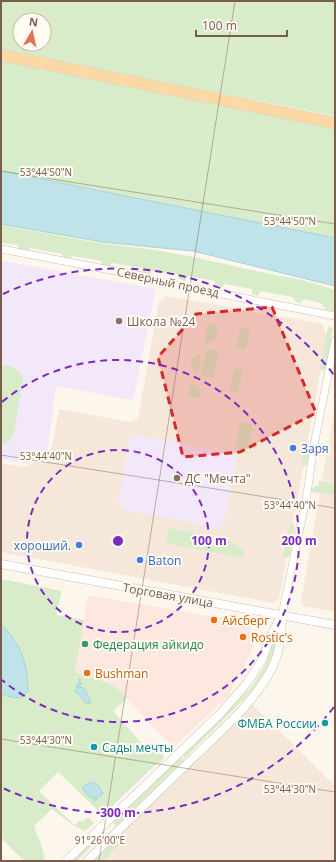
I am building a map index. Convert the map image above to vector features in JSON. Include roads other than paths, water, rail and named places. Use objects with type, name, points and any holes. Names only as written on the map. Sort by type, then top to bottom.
[{"type":"main road","points":[[1,55],[335,123]]},
{"type":"street","name":"Северный проезд","points":[[1,248],[147,277],[160,282],[335,316]]},
{"type":"street","points":[[87,861],[254,696],[272,668],[282,637],[282,615],[307,494],[314,445],[335,340]]},
{"type":"street","name":"Торговая улица","points":[[1,564],[335,625]]},
{"type":"street","points":[[66,861],[221,713],[247,683],[262,660],[271,635],[282,615]]},
{"type":"water","points":[[1,171],[335,238],[335,286],[193,251],[102,242],[1,224]]},
{"type":"water","points":[[1,624],[19,647],[25,662],[28,691],[19,698],[1,694]]},
{"type":"water","points":[[80,678],[80,683],[82,684],[78,687],[84,688],[90,700],[90,704],[85,702],[80,695],[75,692],[77,687],[76,685],[79,683]]},
{"type":"water","points":[[93,782],[96,783],[103,793],[97,799],[96,797],[93,799],[86,794],[82,787]]},
{"type":"place","name":"Школа №24","points":[[119,321]]},
{"type":"place","name":"Заря","points":[[293,448]]},
{"type":"place","name":"ДС \"Мечта\"","points":[[177,478]]},
{"type":"place","name":"хороший.","points":[[79,545]]},
{"type":"place","name":"Baton","points":[[140,560]]},
{"type":"place","name":"Айсберг","points":[[214,620]]},
{"type":"place","name":"Rostic's","points":[[243,637]]},
{"type":"place","name":"Федерация айкидо","points":[[85,644]]},
{"type":"place","name":"Bushman","points":[[87,673]]},
{"type":"place","name":"ФМБА России","points":[[325,723]]},
{"type":"place","name":"Сады мечты","points":[[94,747]]}]
